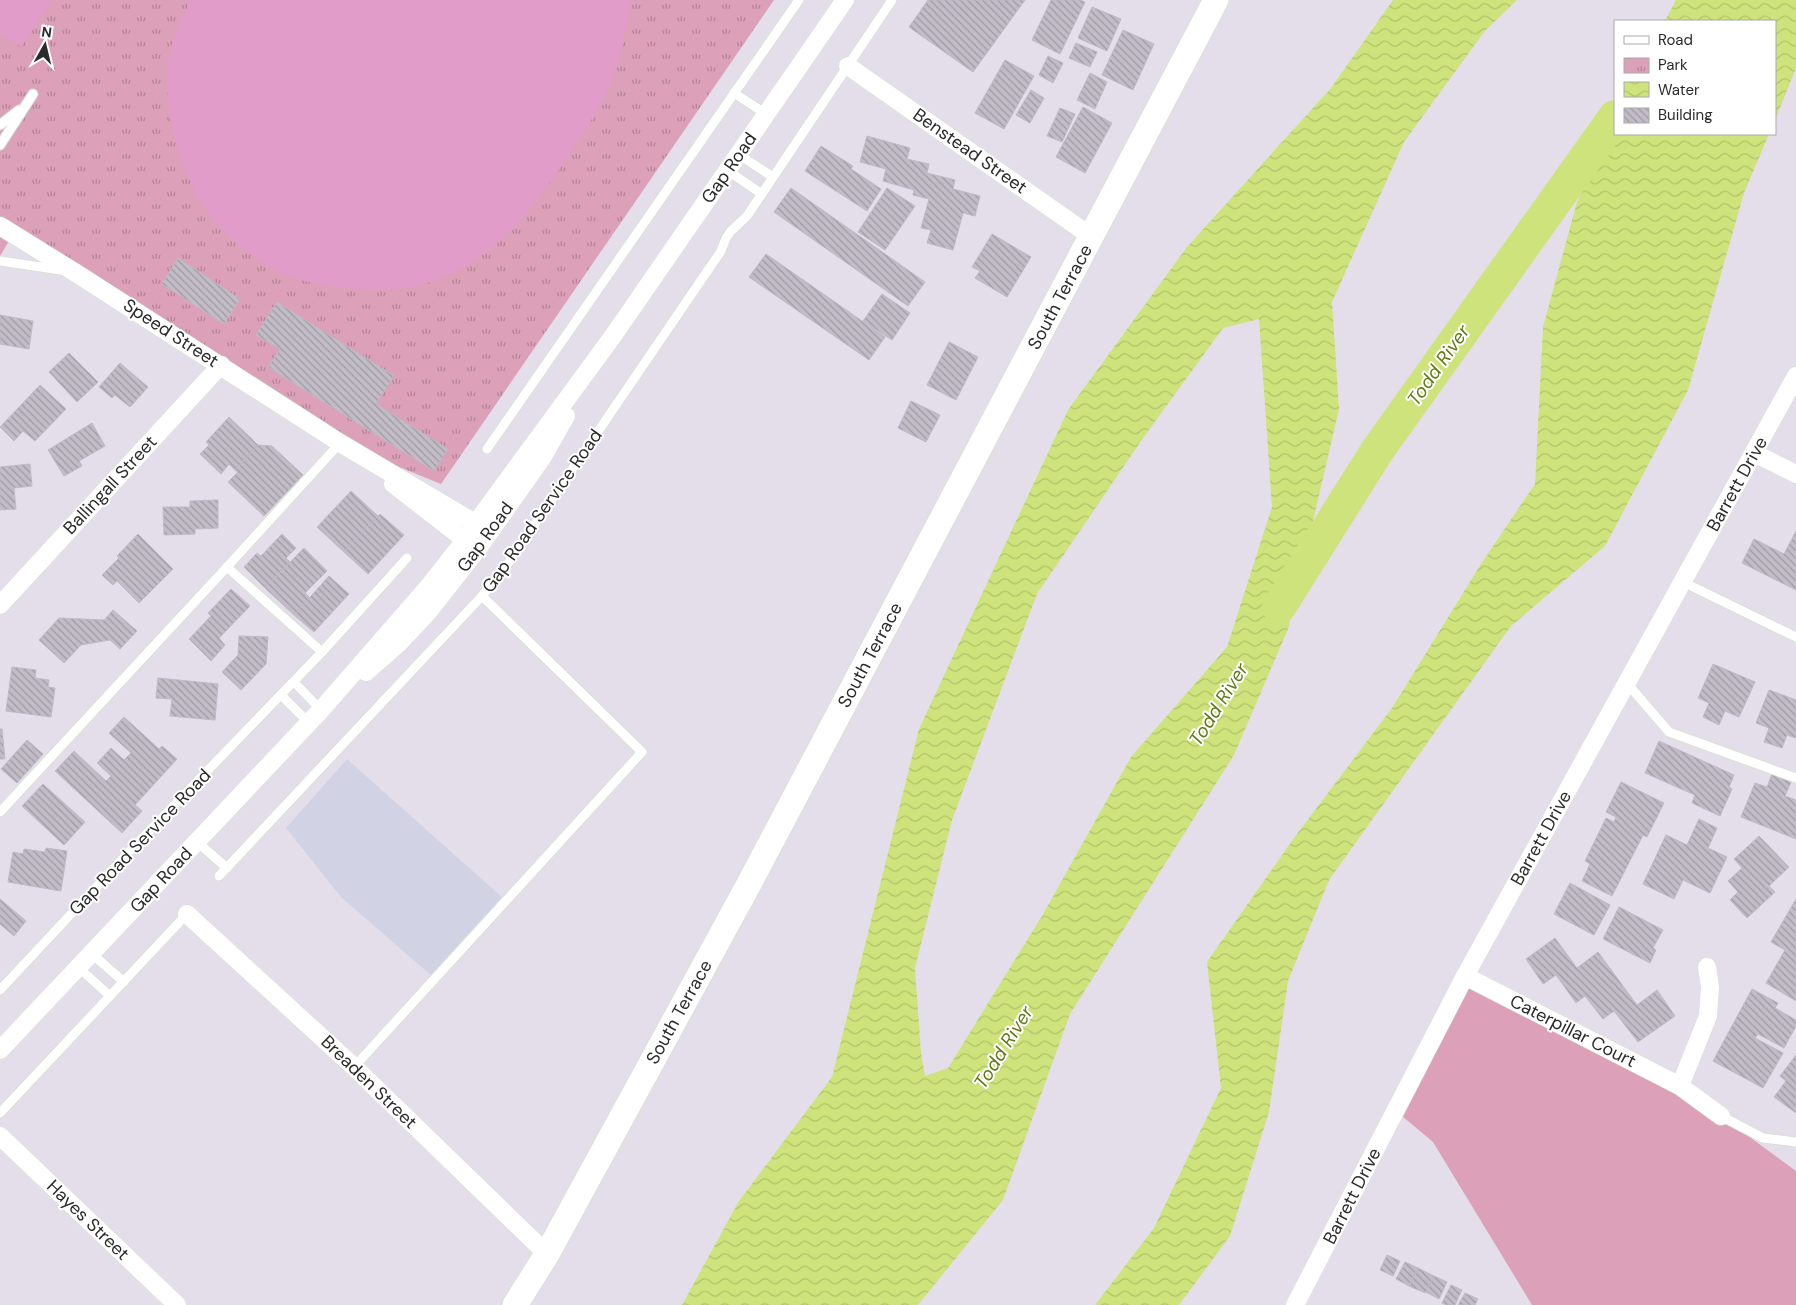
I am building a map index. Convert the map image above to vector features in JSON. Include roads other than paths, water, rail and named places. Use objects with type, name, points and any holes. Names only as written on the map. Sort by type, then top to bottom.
[{"type":"street","name":"Gap Road","points":[[0,1050],[321,710],[398,644],[429,611],[483,527],[613,336],[845,0]]},
{"type":"street","name":"South Terrace","points":[[516,1305],[548,1254],[750,882],[1216,0]]},
{"type":"street","name":"Benstead Street","points":[[848,66],[1092,237]]},
{"type":"street","name":"Speed Street","points":[[0,226],[340,442],[483,527]]},
{"type":"street","name":"Ballingall Street","points":[[0,605],[221,365]]},
{"type":"street","name":"Barrett Drive","points":[[1295,1305],[1466,976],[1796,376]]},
{"type":"street","name":"Speed Street","points":[[340,442],[471,545]]},
{"type":"street","points":[[1754,453],[1796,474]]},
{"type":"street","name":"Breaden Street","points":[[187,914],[354,1067],[548,1254]]},
{"type":"street","points":[[1680,1086],[1708,1016],[1710,987],[1707,967]]},
{"type":"street","name":"Caterpillar Court","points":[[1466,976],[1680,1086],[1721,1116]]},
{"type":"street","name":"Hayes Street","points":[[0,1136],[177,1305]]},
{"type":"lane","points":[[487,450],[799,0]]},
{"type":"lane","name":"Gap Road Service Road","points":[[219,876],[482,596],[509,562],[710,268],[721,251],[726,238],[747,216],[892,0]]},
{"type":"lane","points":[[734,93],[766,114]]},
{"type":"lane","points":[[0,125],[17,112],[33,94],[0,145]]},
{"type":"lane","points":[[738,154],[773,178]]},
{"type":"lane","points":[[727,170],[762,194]]},
{"type":"lane","points":[[0,261],[53,268],[79,275]]},
{"type":"lane","points":[[0,812],[340,442]]},
{"type":"lane","name":"Gap Road Service Road","points":[[0,990],[129,852],[294,682],[407,558]]},
{"type":"lane","points":[[227,567],[322,652]]},
{"type":"lane","points":[[1683,582],[1796,637]]},
{"type":"lane","points":[[354,1067],[642,752],[482,596]]},
{"type":"lane","points":[[294,682],[321,710]]},
{"type":"lane","points":[[1626,682],[1669,732],[1796,778]]},
{"type":"lane","points":[[281,695],[309,723]]},
{"type":"lane","points":[[197,842],[227,868]]},
{"type":"lane","points":[[0,1113],[187,914]]},
{"type":"lane","points":[[91,953],[124,982]]},
{"type":"lane","points":[[78,967],[110,996]]},
{"type":"lane","points":[[1721,1116],[1763,1138],[1796,1142]]},
{"type":"water","points":[[1393,0],[1517,0],[1484,32],[1404,142],[1332,302],[1339,409],[1288,629],[1234,755],[1070,1014],[1003,1200],[918,1305],[682,1305],[739,1201],[832,1077],[919,729],[1068,410],[1187,247],[1331,88]],"holes":[[[1259,319],[1272,507],[1227,647],[1131,757],[1042,916],[948,1068],[925,1076],[921,1053],[915,968],[952,820],[1037,594],[1141,441],[1223,328]]]},
{"type":"water","points":[[1676,0],[1796,0],[1796,68],[1776,118],[1776,20],[1666,20]]},
{"type":"water","points":[[1614,127],[1614,135],[1769,135],[1744,193],[1688,390],[1605,546],[1511,626],[1329,880],[1288,981],[1269,1112],[1230,1236],[1179,1305],[1095,1305],[1154,1228],[1221,1088],[1207,962],[1294,838],[1392,708],[1481,564],[1535,484],[1543,327],[1577,202]]},
{"type":"waterway","name":"Todd River","points":[[1279,607],[1377,451],[1614,118]]}]
